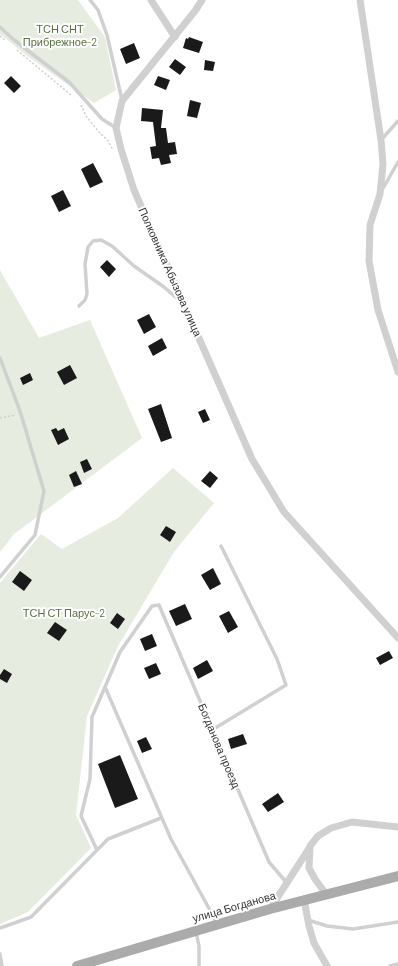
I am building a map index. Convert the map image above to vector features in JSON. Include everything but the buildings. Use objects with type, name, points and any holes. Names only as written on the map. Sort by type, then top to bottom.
[{"type":"main road","name":"улица Богданова","points":[[77,966],[270,908],[398,876]]},
{"type":"street","points":[[151,0],[175,36]]},
{"type":"street","name":"Полковника Абызова улица","points":[[202,0],[122,101],[116,128],[121,149],[134,190],[252,459],[284,512],[398,638]]},
{"type":"street","points":[[360,0],[381,140],[383,164],[380,194],[370,225],[369,261],[378,310],[398,372]]},
{"type":"street","points":[[270,908],[318,836],[331,828],[352,822],[398,827]]},
{"type":"street","points":[[310,846],[309,868],[326,894]]},
{"type":"street","points":[[304,899],[314,943],[327,966]]},
{"type":"lane","points":[[90,0],[98,10],[107,35],[122,101]]},
{"type":"lane","points":[[0,27],[14,40],[69,82],[102,118],[116,128]]},
{"type":"lane","points":[[381,140],[398,121]]},
{"type":"lane","points":[[380,194],[398,162]]},
{"type":"lane","points":[[79,306],[85,300],[87,294],[85,264],[88,247],[93,241],[101,240],[112,246],[134,266],[164,287],[184,304]]},
{"type":"lane","points":[[0,358],[22,414],[44,491],[34,535],[0,577]]},
{"type":"lane","points":[[212,730],[286,684],[277,658],[221,546]]},
{"type":"lane","name":"Богданова проезд","points":[[105,687],[120,652],[152,606],[159,605],[269,862],[286,882]]},
{"type":"lane","points":[[105,687],[171,839],[218,924]]},
{"type":"lane","points":[[97,850],[81,816],[90,779],[92,717],[105,687]]},
{"type":"lane","points":[[0,928],[31,917],[108,839],[161,818]]},
{"type":"lane","points":[[308,920],[327,926],[352,929],[398,922]]},
{"type":"lane","points":[[196,931],[199,946],[199,966]]},
{"type":"lane","points":[[0,954],[2,966]]},
{"type":"lane","points":[[390,966],[398,964]]},
{"type":"path","points":[[0,36],[5,41]]},
{"type":"path","points":[[16,50],[73,96]]},
{"type":"path","points":[[79,101],[86,116],[108,141],[114,151]]},
{"type":"path","points":[[0,418],[22,414]]},
{"type":"green space","name":"ТСН СНТ Прибрежное-2","points":[[0,0],[78,0],[105,37],[116,90],[94,103],[30,58],[0,34]]},
{"type":"green space","points":[[0,270],[39,338],[90,320],[142,438],[14,534],[0,552]]},
{"type":"green space","name":"ТСН СТ Парус-2","points":[[173,468],[214,503],[174,552],[118,646],[87,716],[76,815],[91,848],[28,912],[0,924],[0,583],[41,534],[62,549],[118,518]]}]
